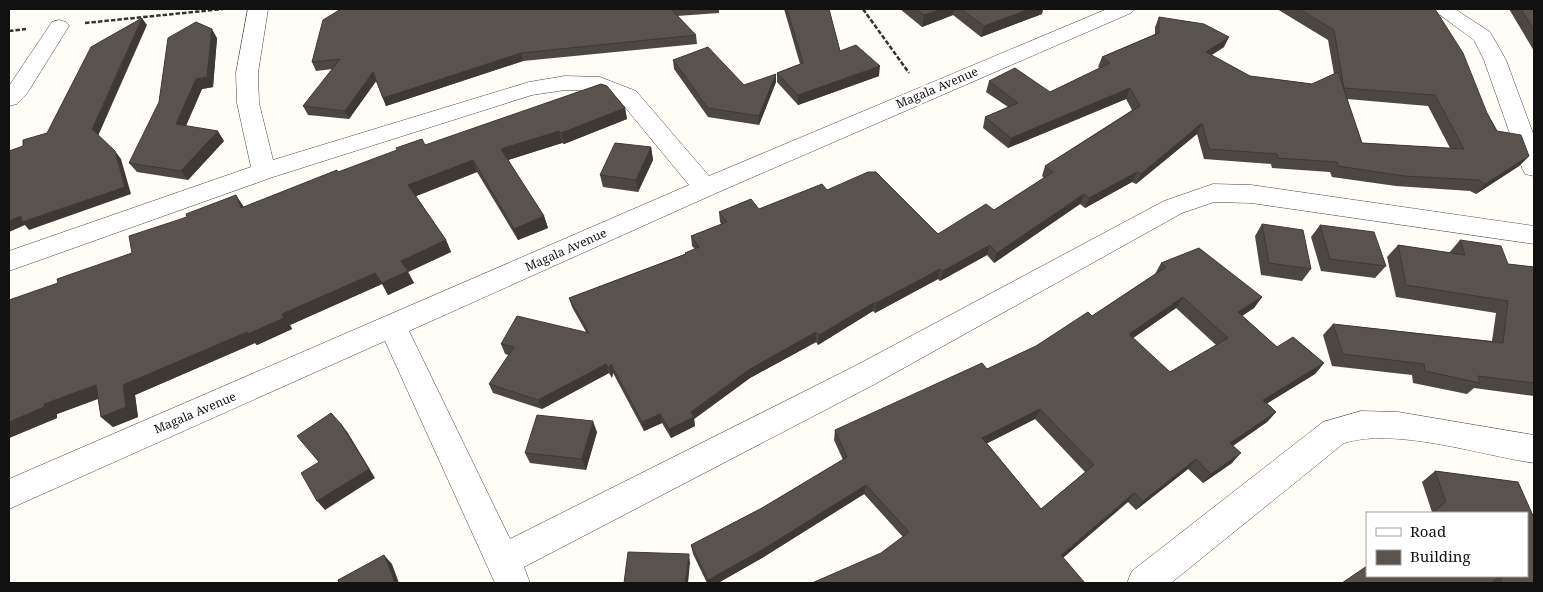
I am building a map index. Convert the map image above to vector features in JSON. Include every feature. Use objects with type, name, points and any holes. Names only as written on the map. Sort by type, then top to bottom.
[{"type":"street","points":[[258,9],[247,73],[248,103],[264,171]]},
{"type":"street","name":"Magala Avenue","points":[[9,494],[393,327],[705,188],[1124,9]]},
{"type":"street","points":[[1442,9],[1483,36],[1495,60],[1534,168]]},
{"type":"street","points":[[9,99],[18,90],[59,26]]},
{"type":"street","points":[[9,260],[264,171],[529,89],[564,83],[600,84],[628,96],[705,188]]},
{"type":"street","points":[[393,327],[508,572],[1173,206],[1212,193],[1250,194],[1534,235]]},
{"type":"street","points":[[1144,583],[1334,432],[1361,424],[1398,425],[1534,448]]},
{"type":"path","points":[[9,30],[223,9]]},
{"type":"path","points":[[863,9],[924,94]]},
{"type":"building","points":[[341,9],[671,9],[696,35],[521,53],[383,98],[373,72],[345,111],[303,106],[340,59],[312,62],[323,20]]},
{"type":"building","points":[[787,9],[829,9],[840,51],[856,45],[880,66],[798,95],[777,73],[803,63]]},
{"type":"building","points":[[915,9],[942,9],[924,15]]},
{"type":"building","points":[[961,9],[1030,9],[984,26]]},
{"type":"building","points":[[1299,9],[1435,9],[1463,53],[1487,113],[1497,131],[1521,135],[1529,156],[1485,184],[1479,180],[1404,176],[1338,166],[1337,162],[1278,158],[1277,154],[1209,149],[1202,123],[1141,174],[1137,172],[1089,198],[1084,194],[997,253],[990,245],[943,271],[940,269],[875,302],[819,335],[816,332],[750,369],[691,412],[694,417],[669,429],[660,414],[642,422],[611,364],[609,369],[606,364],[538,400],[489,384],[514,347],[501,344],[517,316],[589,333],[569,298],[686,254],[699,247],[691,236],[727,222],[719,212],[751,199],[759,209],[822,184],[827,190],[868,172],[876,172],[938,234],[986,204],[994,210],[1053,172],[1045,166],[1140,106],[1130,88],[1011,138],[985,117],[1018,103],[989,81],[1015,68],[1050,92],[1110,63],[1102,57],[1159,33],[1159,17],[1204,24],[1229,37],[1206,52],[1250,76],[1312,84],[1338,72],[1362,143],[1464,149],[1435,95],[1344,88],[1334,30]]},
{"type":"building","points":[[1521,9],[1534,9],[1534,30]]},
{"type":"building","points":[[142,18],[92,129],[115,151],[125,187],[22,222],[21,216],[9,221],[9,151],[23,146],[23,140],[47,133],[91,47]]},
{"type":"building","points":[[196,22],[212,29],[207,77],[196,79],[176,124],[218,131],[181,171],[129,163],[159,102],[168,38]]},
{"type":"building","points":[[708,47],[744,85],[776,74],[759,116],[708,108],[673,60]]},
{"type":"building","points":[[601,84],[607,86],[625,108],[561,133],[559,131],[501,149],[544,216],[514,229],[473,160],[408,185],[446,240],[401,261],[408,271],[382,283],[375,273],[282,314],[284,318],[248,334],[247,332],[123,385],[126,407],[101,417],[96,385],[44,404],[44,407],[9,422],[9,300],[58,283],[57,279],[132,253],[129,236],[187,217],[186,214],[236,195],[241,208],[422,139],[425,145]]},
{"type":"building","points":[[615,143],[651,147],[636,180],[600,175]]},
{"type":"building","points":[[1262,224],[1303,230],[1311,269],[1269,263]]},
{"type":"building","points":[[1320,225],[1374,232],[1386,266],[1330,259]]},
{"type":"building","points":[[1460,240],[1501,246],[1508,264],[1534,267],[1534,383],[1478,376],[1480,383],[1425,371],[1424,364],[1343,354],[1333,324],[1503,343],[1508,301],[1406,285],[1398,245],[1465,255]]},
{"type":"building","points":[[1199,248],[1262,297],[1238,312],[1277,347],[1293,337],[1324,363],[1263,400],[1276,412],[1230,443],[1241,453],[1211,474],[1196,459],[1143,501],[1134,493],[1061,555],[1085,583],[812,583],[881,553],[909,532],[866,485],[762,550],[708,580],[691,545],[762,508],[847,457],[835,430],[982,363],[987,369],[1036,346],[1088,312],[1092,316],[1166,267],[1161,263]],"holes":[[[1183,297],[1228,338],[1170,372],[1129,334]],[[1040,409],[1094,465],[1041,509],[982,438]]]},
{"type":"building","points":[[331,413],[341,424],[369,469],[317,501],[301,473],[319,462],[297,436]]},
{"type":"building","points":[[537,415],[593,421],[582,459],[525,453]]},
{"type":"building","points":[[1435,471],[1518,482],[1534,518],[1534,583],[1500,583],[1502,577],[1528,577],[1528,512],[1433,512],[1446,502]]},
{"type":"building","points":[[628,552],[689,554],[685,583],[624,583]]},
{"type":"building","points":[[384,555],[395,583],[339,583],[338,580]]},
{"type":"building","points":[[1366,567],[1366,577],[1500,577],[1491,583],[1342,583]]}]
